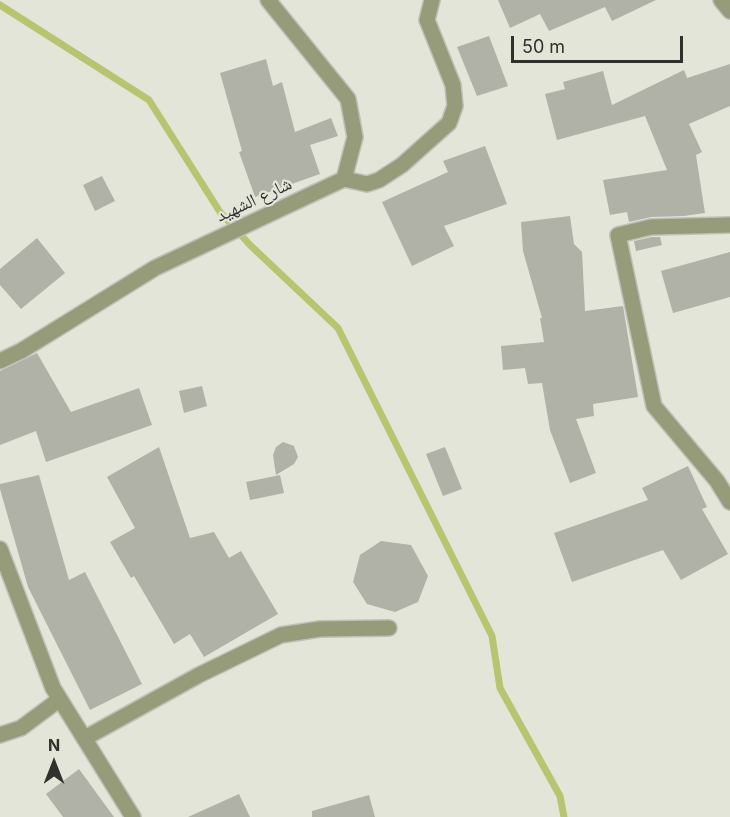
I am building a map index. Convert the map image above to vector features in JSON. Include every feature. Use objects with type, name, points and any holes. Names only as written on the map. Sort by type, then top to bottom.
[{"type":"street","points":[[268,0],[348,99],[355,137],[344,179],[368,184],[379,180],[402,165],[449,123],[455,106],[453,85],[427,20],[432,0]]},
{"type":"street","points":[[721,0],[730,11]]},
{"type":"street","name":"شارع الشهيد","points":[[0,361],[21,351],[156,268],[344,179]]},
{"type":"street","points":[[730,225],[651,227],[618,235],[654,406],[717,482],[730,502]]},
{"type":"street","points":[[0,549],[53,688],[133,817]]},
{"type":"street","points":[[85,738],[199,675],[281,635],[320,629],[389,628]]},
{"type":"street","points":[[0,735],[21,728],[60,699]]},
{"type":"building","points":[[498,0],[656,0],[612,21],[605,7],[549,31],[540,14],[510,28]]},
{"type":"building","points":[[489,36],[508,86],[477,96],[457,47]]},
{"type":"building","points":[[266,59],[273,86],[282,82],[295,132],[331,118],[338,136],[310,145],[320,174],[255,197],[239,152],[242,151],[220,73]]},
{"type":"building","points":[[730,64],[730,106],[689,124],[702,152],[696,155],[705,213],[651,217],[629,222],[627,212],[610,215],[603,180],[667,170],[645,116],[557,140],[545,94],[565,89],[563,82],[603,71],[612,105],[684,70],[687,78]]},
{"type":"building","points":[[485,146],[507,204],[444,226],[454,246],[412,266],[382,202],[448,172],[443,161]]},
{"type":"building","points":[[102,176],[115,201],[95,211],[83,185]]},
{"type":"building","points":[[570,216],[574,244],[582,252],[585,311],[623,306],[638,397],[593,404],[594,416],[576,419],[596,473],[570,483],[550,430],[542,383],[528,384],[525,368],[503,370],[501,346],[544,342],[540,318],[542,318],[523,251],[521,222]]},
{"type":"building","points":[[660,237],[662,245],[636,251],[634,241]]},
{"type":"building","points":[[37,238],[65,273],[21,309],[0,285],[0,269]]},
{"type":"building","points":[[730,252],[730,297],[673,313],[661,271]]},
{"type":"building","points":[[37,353],[71,412],[139,388],[152,425],[46,462],[36,431],[0,445],[0,371]]},
{"type":"building","points":[[202,386],[207,406],[184,413],[179,391]]},
{"type":"building","points":[[283,442],[294,446],[298,457],[294,464],[276,475],[273,455],[276,447]]},
{"type":"building","points":[[159,447],[190,538],[214,532],[229,558],[241,551],[278,614],[204,657],[190,634],[174,644],[134,576],[131,578],[110,542],[135,528],[107,477]]},
{"type":"building","points":[[445,447],[462,489],[443,496],[426,454]]},
{"type":"building","points":[[688,466],[707,507],[702,509],[728,554],[681,580],[663,550],[572,582],[554,533],[648,500],[642,488]]},
{"type":"building","points":[[39,475],[69,580],[85,572],[142,684],[90,710],[28,587],[0,489],[0,484]]},
{"type":"building","points":[[280,475],[284,493],[250,500],[246,482]]},
{"type":"building","points":[[381,541],[411,545],[428,576],[418,602],[395,612],[367,604],[353,582],[360,555]]},
{"type":"building","points":[[79,769],[114,817],[63,817],[46,794]]},
{"type":"building","points":[[239,794],[250,817],[188,817]]},
{"type":"building","points":[[369,795],[375,817],[312,817],[312,811]]},
{"type":"waterway","points":[[0,5],[149,100],[220,212],[250,245],[338,328],[492,636],[500,688],[560,796],[564,817]]}]
